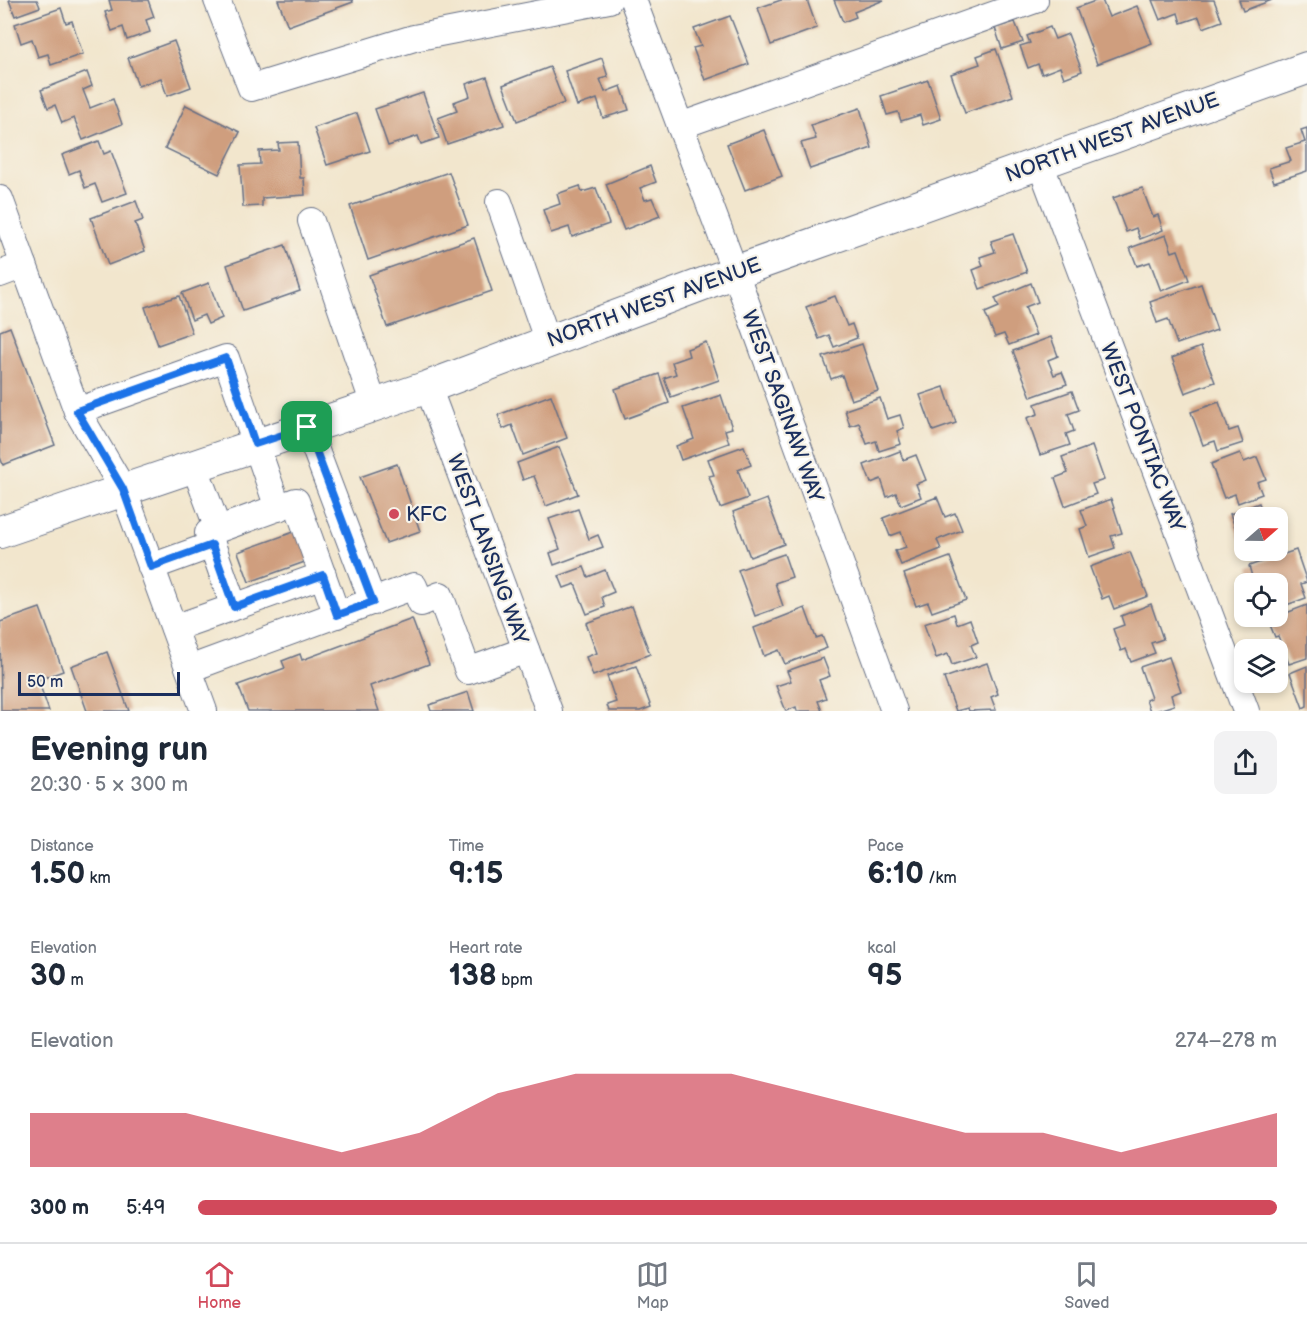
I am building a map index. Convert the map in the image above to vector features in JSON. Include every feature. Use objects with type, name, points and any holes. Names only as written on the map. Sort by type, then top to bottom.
[{"type":"main road","name":"NORTH WEST AVENUE","points":[[0,532],[428,387],[735,272],[1307,68]]},
{"type":"street","points":[[217,0],[251,88],[497,11],[609,0]]},
{"type":"street","name":"WEST SAGINAW WAY","points":[[633,0],[735,272],[894,711]]},
{"type":"street","points":[[680,126],[1035,0]]},
{"type":"street","name":"WEST PONTIAC WAY","points":[[1040,163],[1246,711]]},
{"type":"street","points":[[0,199],[77,411],[123,489],[204,711]]},
{"type":"street","points":[[499,201],[548,342]]},
{"type":"street","points":[[311,221],[374,405]]},
{"type":"street","points":[[0,274],[24,265]]},
{"type":"street","points":[[77,411],[226,358],[278,508]]},
{"type":"street","name":"WEST LANSING WAY","points":[[428,387],[549,711]]},
{"type":"street","points":[[307,427],[373,602]]},
{"type":"street","points":[[194,465],[234,607]]},
{"type":"street","points":[[151,567],[296,501],[337,615]]},
{"type":"street","points":[[174,628],[323,575]]},
{"type":"street","points":[[189,669],[414,586],[421,603],[440,595],[468,671],[526,650]]},
{"type":"building","points":[[9,0],[37,0],[40,7],[15,16]]},
{"type":"building","points":[[109,0],[148,0],[154,17],[146,20],[150,32],[127,40],[123,27],[112,31],[105,12],[112,10]]},
{"type":"building","points":[[278,0],[352,0],[353,2],[288,26]]},
{"type":"building","points":[[781,0],[807,0],[817,28],[771,45],[758,8]]},
{"type":"building","points":[[834,0],[884,0],[854,12],[856,17],[843,22]]},
{"type":"building","points":[[1102,0],[1109,17],[1137,6],[1152,43],[1097,64],[1076,8]]},
{"type":"building","points":[[1152,0],[1214,0],[1222,21],[1203,28],[1199,17],[1181,23],[1178,13],[1160,20]]},
{"type":"building","points":[[1239,0],[1272,0],[1243,11]]},
{"type":"building","points":[[61,8],[66,23],[72,21],[83,54],[51,65],[48,54],[38,57],[32,39],[21,43],[15,24]]},
{"type":"building","points":[[730,16],[749,64],[705,80],[693,48],[701,46],[694,29]]},
{"type":"building","points":[[1015,22],[1023,42],[1002,49],[995,28]]},
{"type":"building","points":[[1050,27],[1055,39],[1068,34],[1082,71],[1064,78],[1060,67],[1042,74],[1038,64],[1028,68],[1020,46],[1030,43],[1027,36]]},
{"type":"building","points":[[174,41],[191,87],[167,96],[161,78],[138,86],[128,58]]},
{"type":"building","points":[[996,49],[1013,96],[965,113],[951,74],[980,64],[977,56]]},
{"type":"building","points":[[602,58],[608,77],[600,79],[605,92],[621,86],[629,110],[603,118],[597,99],[577,106],[565,71]]},
{"type":"building","points":[[550,67],[564,103],[517,121],[503,85]]},
{"type":"building","points":[[87,72],[92,86],[83,90],[90,108],[113,99],[122,124],[83,140],[74,118],[62,123],[55,105],[48,108],[41,90]]},
{"type":"building","points":[[487,77],[504,125],[447,144],[438,118],[457,111],[454,102],[470,96],[466,84]]},
{"type":"building","points":[[928,80],[941,119],[923,125],[920,115],[901,121],[898,112],[887,115],[881,96]]},
{"type":"building","points":[[423,93],[439,138],[421,144],[418,136],[388,146],[375,109]]},
{"type":"building","points":[[186,105],[240,132],[219,174],[165,148]]},
{"type":"building","points":[[860,108],[872,148],[810,169],[801,143],[816,139],[811,125]]},
{"type":"building","points":[[357,113],[370,151],[327,165],[314,128]]},
{"type":"building","points":[[1307,128],[1307,171],[1274,182],[1269,168],[1291,161],[1286,148],[1305,142],[1301,130]]},
{"type":"building","points":[[764,130],[782,176],[745,190],[727,144]]},
{"type":"building","points":[[99,141],[104,154],[111,151],[127,193],[102,202],[95,184],[85,188],[79,170],[69,174],[62,155]]},
{"type":"building","points":[[298,142],[300,178],[304,178],[305,195],[262,198],[262,206],[243,207],[240,165],[260,164],[259,151],[279,150],[278,143]]},
{"type":"building","points":[[650,166],[656,182],[640,188],[645,200],[652,198],[660,216],[624,230],[606,184]]},
{"type":"building","points":[[449,172],[468,225],[368,260],[350,206]]},
{"type":"building","points":[[580,186],[582,192],[596,188],[609,224],[572,237],[569,227],[551,233],[543,210],[560,204],[557,194]]},
{"type":"building","points":[[1142,188],[1153,217],[1158,215],[1163,230],[1140,239],[1136,228],[1126,232],[1113,198]]},
{"type":"building","points":[[136,201],[143,220],[135,223],[145,251],[108,265],[91,218]]},
{"type":"building","points":[[1013,234],[1027,272],[980,289],[973,270],[983,266],[980,257],[995,252],[991,241]]},
{"type":"building","points":[[1166,235],[1172,252],[1178,250],[1189,280],[1161,291],[1150,262],[1137,266],[1130,248]]},
{"type":"building","points":[[474,238],[492,291],[387,327],[369,275]]},
{"type":"building","points":[[285,245],[300,291],[243,311],[227,265]]},
{"type":"building","points":[[209,283],[222,318],[208,324],[204,315],[192,320],[182,293]]},
{"type":"building","points":[[1031,283],[1038,302],[1025,307],[1036,335],[1009,345],[1004,334],[995,337],[985,313],[999,307],[995,298]]},
{"type":"building","points":[[1201,284],[1217,330],[1177,344],[1168,319],[1157,323],[1150,302]]},
{"type":"building","points":[[179,296],[192,333],[158,345],[145,307]]},
{"type":"building","points":[[835,296],[847,326],[852,324],[857,338],[834,347],[829,335],[819,339],[806,307]]},
{"type":"building","points":[[10,327],[55,445],[3,465],[0,457],[0,331]]},
{"type":"building","points":[[1051,337],[1058,356],[1048,360],[1054,375],[1062,372],[1067,384],[1031,397],[1013,351]]},
{"type":"building","points":[[706,342],[719,380],[671,397],[664,378],[676,374],[672,362],[689,356],[687,349]]},
{"type":"building","points":[[862,344],[878,391],[851,400],[842,375],[831,379],[823,357]]},
{"type":"building","points":[[1201,347],[1215,382],[1185,393],[1172,358]]},
{"type":"building","points":[[659,374],[669,403],[625,419],[615,389]]},
{"type":"building","points":[[944,387],[956,423],[933,431],[920,395]]},
{"type":"building","points":[[1072,391],[1079,410],[1068,414],[1074,431],[1066,434],[1070,445],[1040,455],[1027,418],[1038,414],[1035,404]]},
{"type":"building","points":[[551,395],[567,438],[523,455],[512,425],[503,429],[498,415]]},
{"type":"building","points":[[721,395],[732,428],[725,430],[729,443],[681,460],[676,446],[694,439],[683,408]]},
{"type":"building","points":[[880,398],[887,419],[900,415],[904,428],[897,431],[901,444],[879,451],[876,441],[867,444],[859,423],[850,426],[845,410]]},
{"type":"building","points":[[1219,402],[1229,431],[1238,428],[1243,443],[1218,451],[1215,441],[1203,445],[1191,412]]},
{"type":"building","points":[[744,446],[751,465],[738,470],[748,498],[720,508],[709,476],[714,475],[708,459]]},
{"type":"building","points":[[1092,446],[1104,480],[1092,484],[1096,494],[1065,506],[1055,478],[1068,473],[1062,457]]},
{"type":"building","points":[[559,447],[578,494],[546,506],[534,476],[523,480],[517,463]]},
{"type":"building","points":[[900,451],[903,460],[916,455],[926,480],[916,484],[921,497],[901,505],[896,493],[887,497],[881,479],[871,483],[864,465]]},
{"type":"building","points":[[1240,453],[1244,462],[1257,457],[1266,479],[1257,482],[1262,494],[1238,503],[1235,494],[1224,498],[1211,464]]},
{"type":"building","name":"KFC","points":[[397,464],[420,531],[386,543],[360,477]]},
{"type":"building","points":[[937,497],[945,517],[955,513],[962,530],[937,540],[941,549],[901,565],[895,551],[906,547],[901,532],[890,536],[883,518]]},
{"type":"building","points":[[767,499],[784,544],[750,557],[733,512]]},
{"type":"building","points":[[1111,499],[1122,533],[1111,536],[1115,548],[1089,557],[1080,529],[1087,526],[1081,510]]},
{"type":"building","points":[[1259,503],[1261,507],[1248,507]]},
{"type":"building","points":[[578,509],[589,539],[598,535],[603,547],[554,565],[550,553],[560,549],[549,519]]},
{"type":"building","points":[[1234,512],[1234,524],[1230,514]]},
{"type":"building","points":[[302,529],[313,559],[249,582],[238,552]]},
{"type":"building","points":[[1296,550],[1307,582],[1301,584],[1306,598],[1288,604],[1288,573],[1251,573],[1249,566],[1264,561],[1288,561],[1288,553]]},
{"type":"building","points":[[1130,552],[1148,596],[1114,609],[1109,596],[1102,599],[1090,567]]},
{"type":"building","points":[[784,554],[792,577],[775,583],[783,606],[755,616],[738,570]]},
{"type":"building","points":[[950,557],[966,600],[932,612],[928,602],[916,606],[904,574]]},
{"type":"building","points":[[584,567],[588,577],[605,570],[614,592],[602,597],[605,607],[587,614],[575,584],[564,588],[559,576]]},
{"type":"building","points":[[1151,604],[1163,639],[1151,643],[1155,653],[1131,662],[1126,649],[1121,651],[1113,629],[1124,625],[1121,616]]},
{"type":"building","points":[[1307,605],[1307,658],[1289,664],[1288,639],[1275,637],[1271,627],[1288,627],[1288,612]]},
{"type":"building","points":[[632,606],[650,654],[593,676],[586,657],[597,653],[586,623]]},
{"type":"building","points":[[40,608],[63,671],[38,680],[49,711],[1,711],[0,622]]},
{"type":"building","points":[[805,608],[816,638],[822,636],[827,648],[785,664],[779,650],[764,656],[754,628]]},
{"type":"building","points":[[954,614],[957,624],[970,619],[978,642],[971,645],[976,657],[952,665],[948,654],[936,658],[924,624]]},
{"type":"building","points":[[412,619],[429,664],[370,686],[379,711],[248,711],[238,685],[285,668],[282,661],[300,654],[302,660]]},
{"type":"building","points":[[107,652],[129,711],[87,711],[71,666]]},
{"type":"building","points":[[1169,657],[1181,691],[1171,695],[1174,705],[1150,711],[1146,700],[1151,698],[1140,667]]},
{"type":"building","points":[[823,658],[830,676],[819,680],[826,698],[818,701],[822,711],[797,711],[796,707],[786,711],[776,686],[791,681],[787,671]]},
{"type":"building","points":[[987,663],[998,694],[991,697],[996,710],[969,711],[968,708],[956,711],[944,678]]},
{"type":"building","points":[[636,666],[651,707],[640,711],[609,711],[607,705],[616,702],[607,676]]},
{"type":"building","points":[[1307,666],[1307,706],[1303,708],[1290,673]]},
{"type":"building","points":[[468,692],[474,711],[431,711],[429,705]]},
{"type":"place","name":"KFC","points":[[394,514]]},
{"type":"route","points":[[226,358],[255,444],[307,427],[373,602],[337,615],[323,575],[234,607],[212,545],[151,567],[123,489],[77,411],[226,358]]}]
